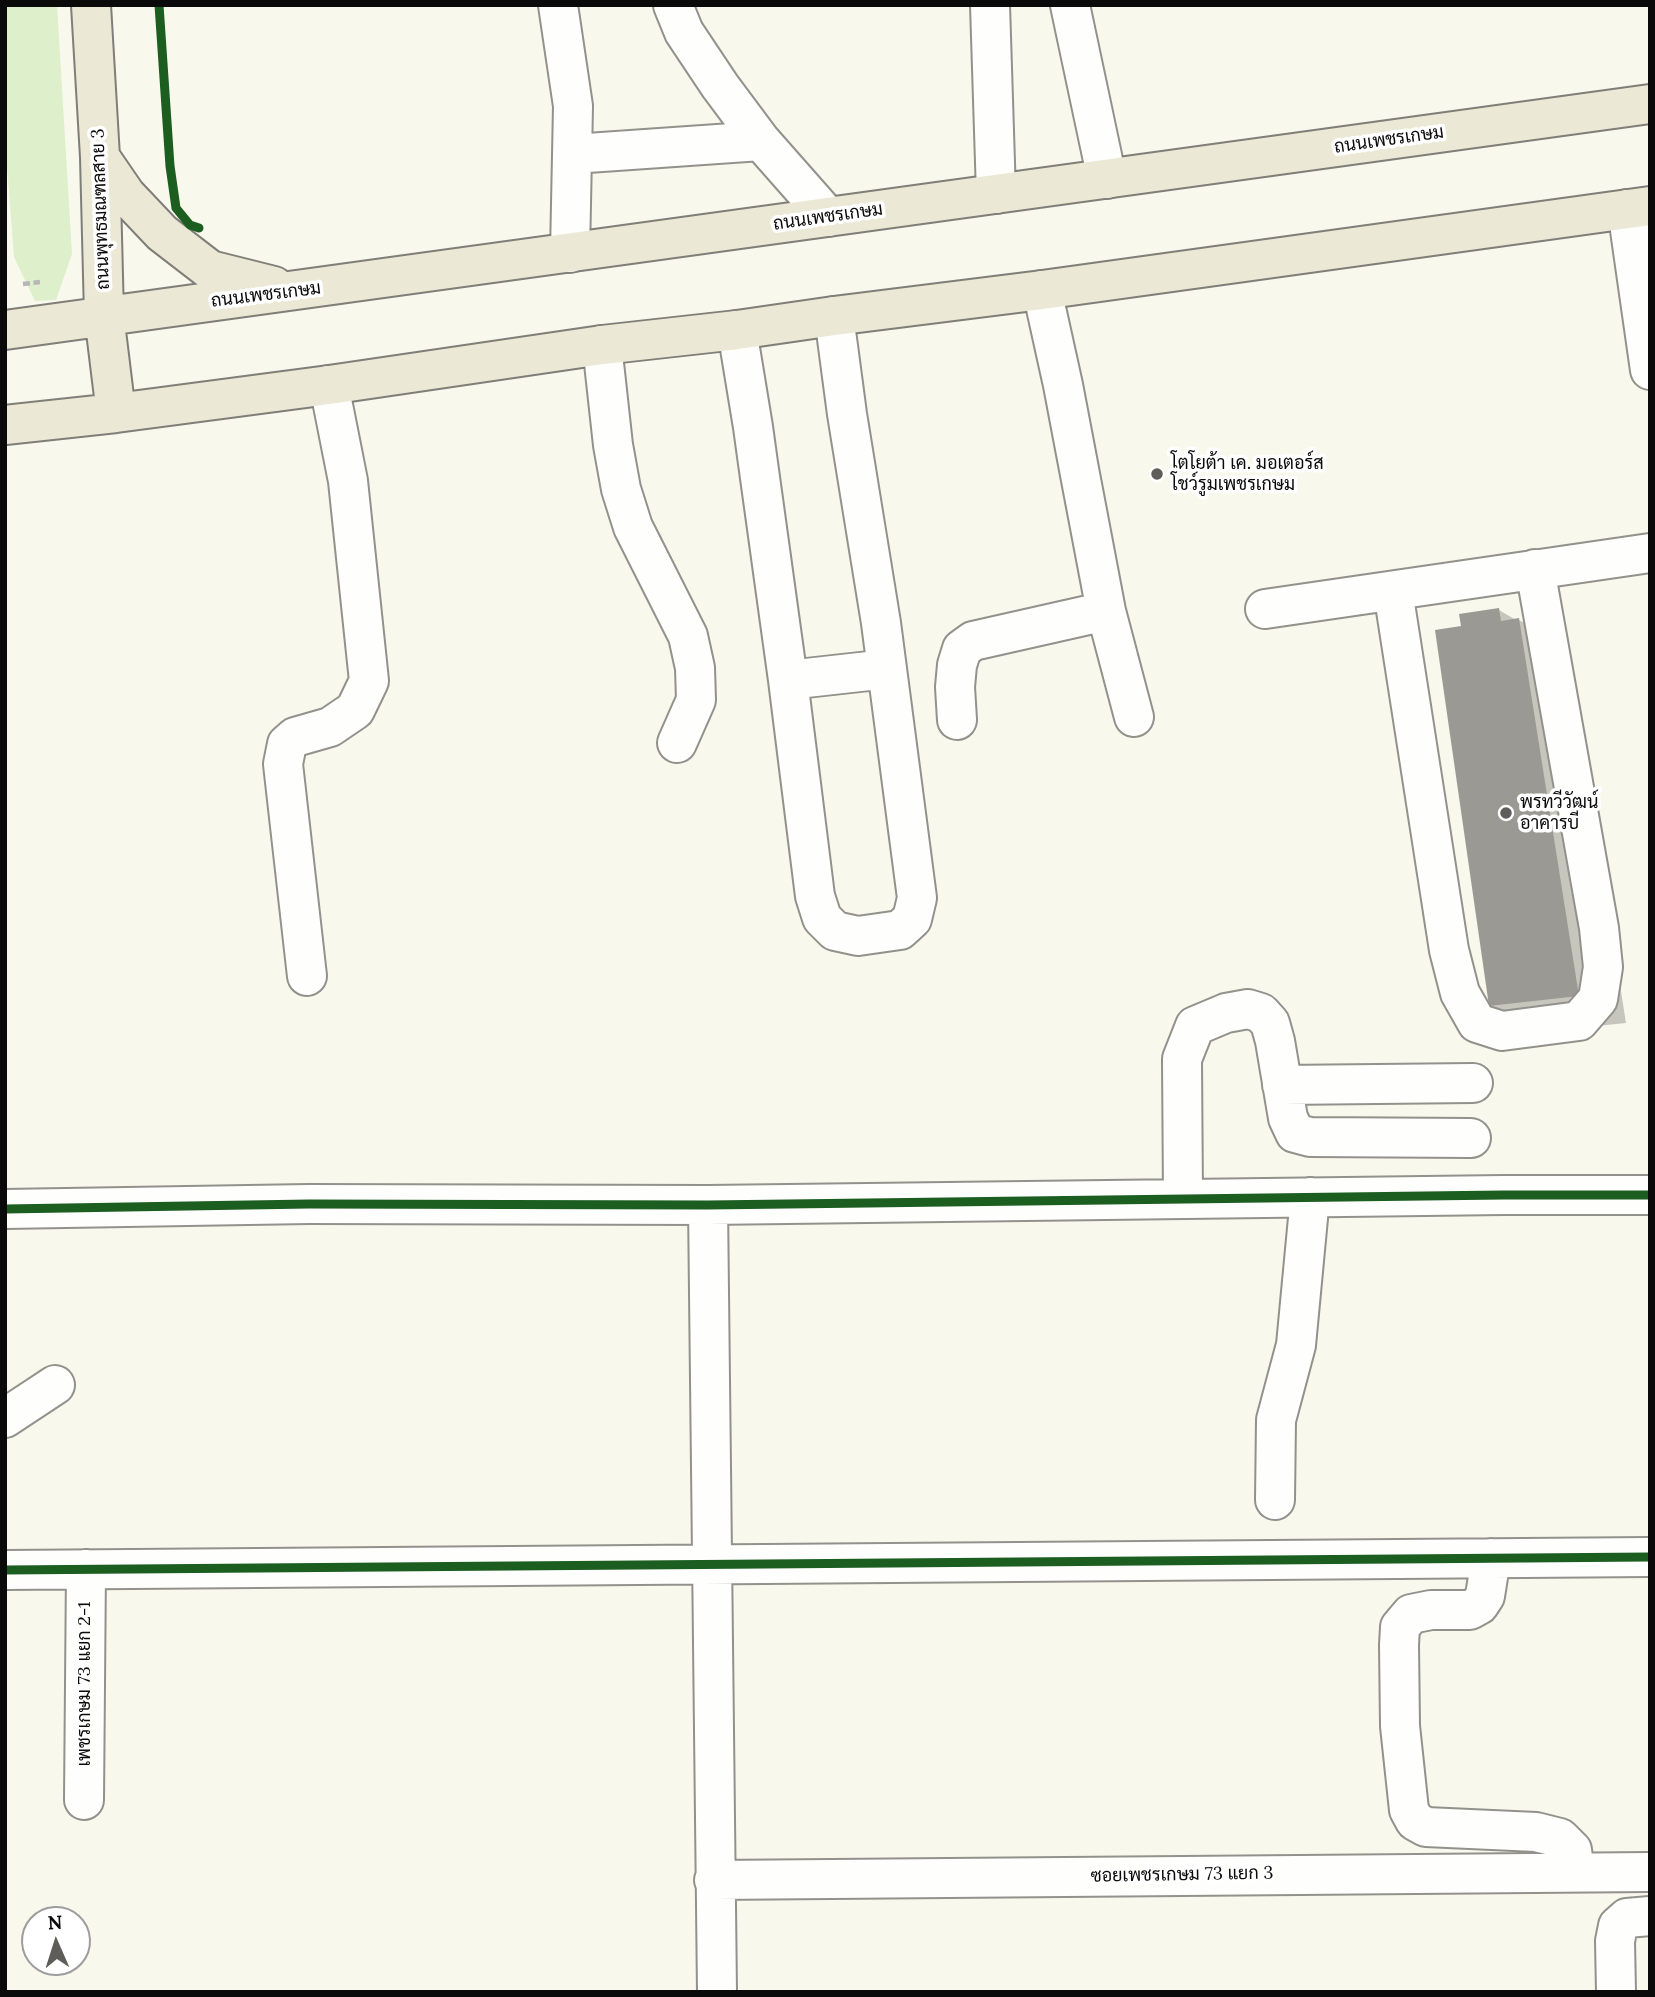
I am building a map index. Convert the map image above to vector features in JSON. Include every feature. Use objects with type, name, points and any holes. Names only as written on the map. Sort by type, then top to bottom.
[{"type":"main road","name":"ถนนพุทธมณฑลสาย 3","points":[[91,5],[100,157],[104,315],[116,413]]},
{"type":"main road","name":"ถนนเพชรเกษม","points":[[5,330],[1650,104]]},
{"type":"main road","points":[[100,157],[126,195],[162,233],[210,270],[296,291]]},
{"type":"main road","points":[[5,425],[329,385],[602,345],[1042,290],[1639,208]]},
{"type":"street","points":[[558,5],[573,106],[570,253]]},
{"type":"street","points":[[673,5],[684,32],[720,86],[761,141],[828,217]]},
{"type":"street","points":[[990,5],[996,194]]},
{"type":"street","points":[[1070,5],[1108,179]]},
{"type":"street","points":[[573,154],[761,141]]},
{"type":"street","points":[[1639,208],[1650,370]]},
{"type":"street","points":[[1042,290],[1107,611],[1134,717]]},
{"type":"street","points":[[737,330],[788,680],[815,896],[822,918],[835,930],[858,936],[901,930],[912,919],[917,898],[887,669],[834,316]]},
{"type":"street","points":[[602,345],[613,445],[621,489],[633,527],[688,636],[695,668],[696,700],[677,743]]},
{"type":"street","points":[[307,976],[283,764],[288,744],[295,737],[330,727],[355,710],[369,681],[348,481],[329,385]]},
{"type":"street","points":[[1265,609],[1650,553]]},
{"type":"street","points":[[1393,591],[1448,950],[1460,993],[1477,1023],[1502,1031],[1579,1021],[1598,999],[1603,967],[1535,569]]},
{"type":"street","points":[[957,720],[957,665],[962,649],[973,641],[1107,611]]},
{"type":"street","points":[[788,680],[887,669]]},
{"type":"street","points":[[1183,1199],[1182,1059],[1195,1026],[1226,1013],[1248,1009],[1261,1013],[1270,1023],[1287,1118],[1295,1133],[1310,1138],[1471,1138]]},
{"type":"street","points":[[1282,1085],[1473,1083]]},
{"type":"street","points":[[5,1209],[309,1204],[708,1205],[1650,1195]]},
{"type":"street","points":[[1275,1500],[1276,1420],[1296,1345],[1310,1198]]},
{"type":"street","points":[[708,1205],[717,1992]]},
{"type":"street","points":[[5,1418],[55,1385]]},
{"type":"street","points":[[5,1570],[1650,1557]]},
{"type":"street","points":[[1491,1558],[1485,1596],[1479,1605],[1470,1610],[1431,1610],[1411,1614],[1400,1627],[1401,1726],[1409,1810],[1415,1821],[1426,1827],[1536,1832],[1560,1838],[1572,1850],[1575,1872]]},
{"type":"street","name":"เพชรเกษม 73 แยก 2-1","points":[[84,1800],[86,1569]]},
{"type":"street","name":"ซอยเพชรเกษม 73 แยก 3","points":[[714,1880],[1650,1872]]},
{"type":"street","points":[[1616,1992],[1615,1941],[1618,1926],[1627,1918],[1650,1916]]},
{"type":"green space","points":[[5,5],[57,5],[72,254],[56,300],[35,301],[14,257],[5,141]]},
{"type":"building","name":"พรทวีวัฒน์ อาคารบี","points":[[1499,608],[1501,621],[1519,618],[1579,996],[1489,1006],[1435,630],[1461,626],[1459,614]]},
{"type":"cycle path","points":[[159,5],[170,166],[176,208],[190,225],[199,228]]},
{"type":"cycle path","points":[[5,1209],[309,1204],[708,1205],[1650,1195]]},
{"type":"cycle path","points":[[5,1570],[1650,1557]]},
{"type":"place","name":"โตโยต้า เค. มอเตอร์ส โชว์รูมเพชรเกษม","points":[[1157,474]]},
{"type":"place","name":"พรทวีวัฒน์ อาคารบี","points":[[1506,813]]}]
